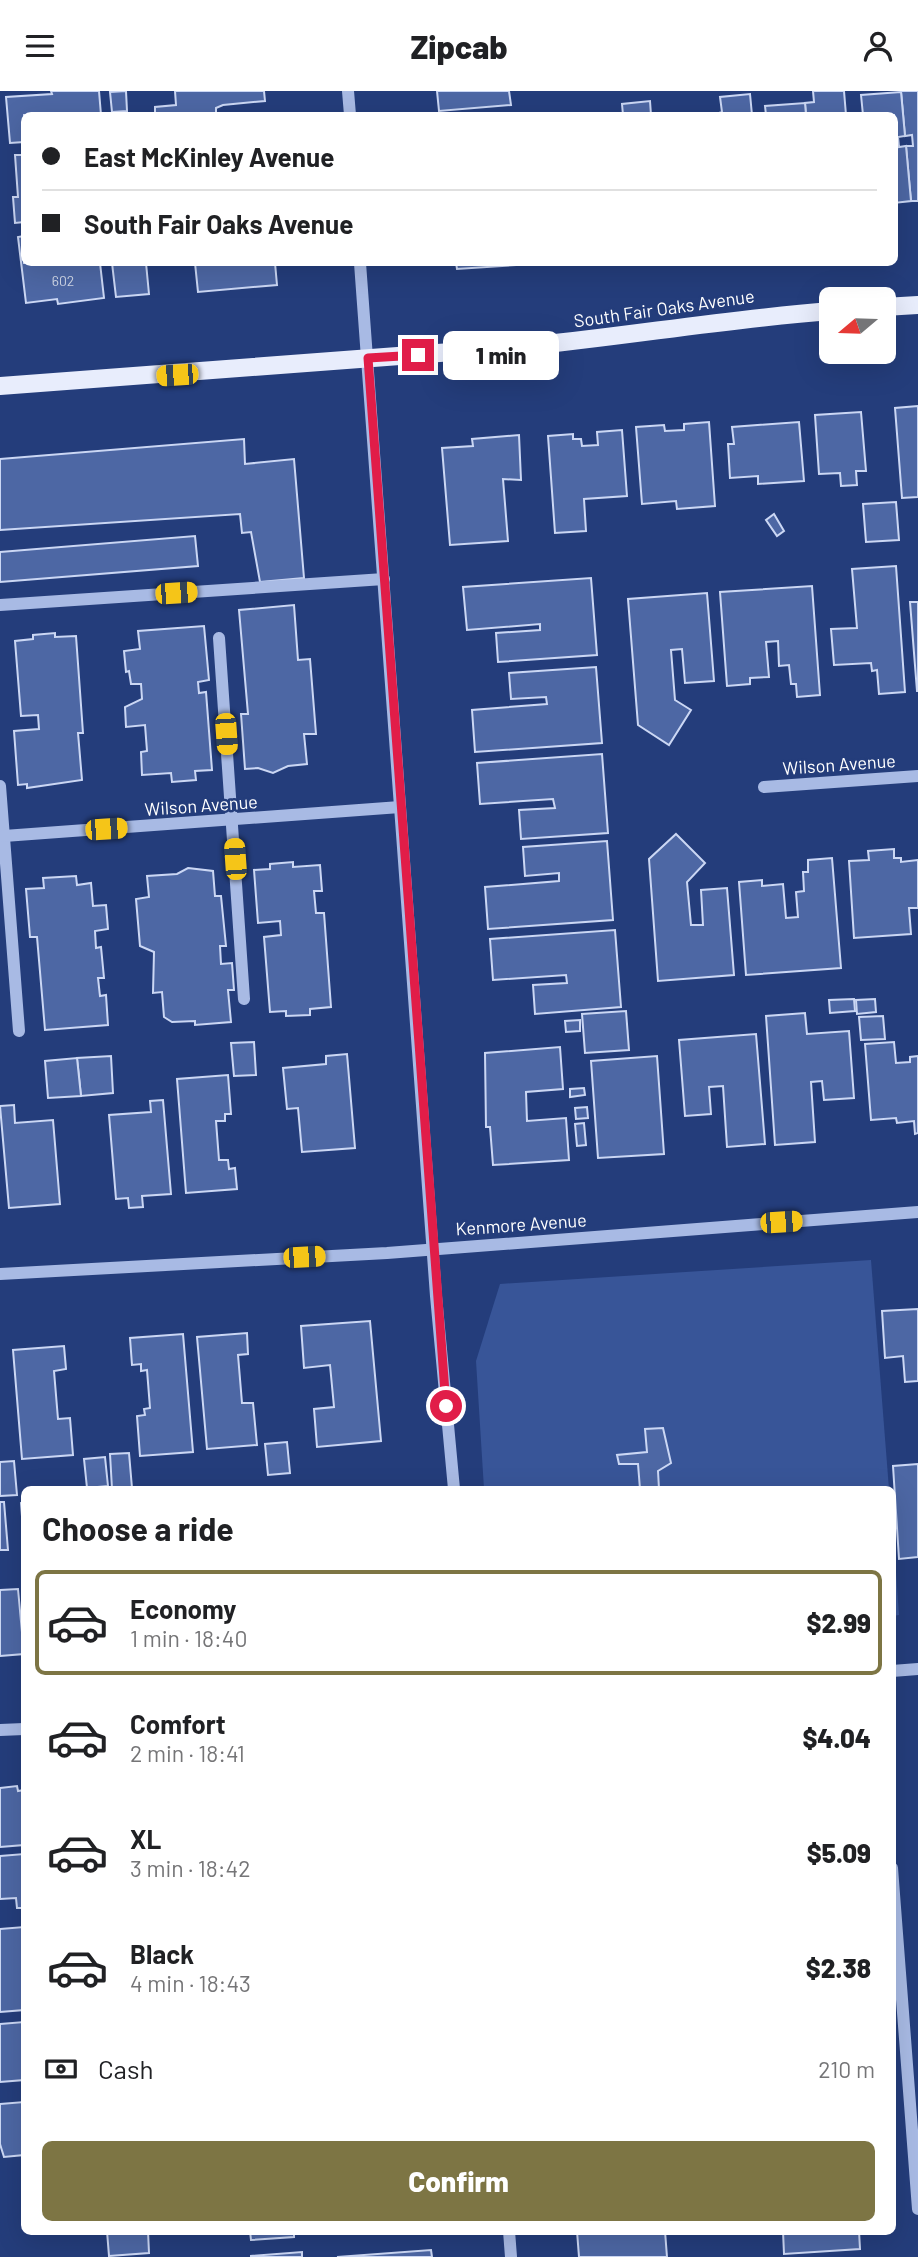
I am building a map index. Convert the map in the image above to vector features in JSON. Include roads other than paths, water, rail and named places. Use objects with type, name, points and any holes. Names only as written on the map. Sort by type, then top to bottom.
[{"type":"main road","points":[[896,306],[918,305]]},
{"type":"main road","name":"South Fair Oaks Avenue","points":[[0,386],[600,339],[762,316],[819,312]]},
{"type":"street","points":[[348,91],[350,112]]},
{"type":"street","points":[[360,266],[433,1248],[454,1486]]},
{"type":"street","points":[[0,605],[384,579]]},
{"type":"street","points":[[219,638],[244,999]]},
{"type":"street","name":"Wilson Avenue","points":[[764,787],[918,776]]},
{"type":"street","points":[[0,786],[19,1031]]},
{"type":"street","name":"Wilson Avenue","points":[[4,836],[400,807]]},
{"type":"street","name":"Kenmore Avenue","points":[[0,1274],[433,1248],[918,1212]]},
{"type":"street","points":[[896,1671],[918,1669]]},
{"type":"street","points":[[0,1731],[21,1729]]},
{"type":"street","points":[[896,1920],[918,2209]]},
{"type":"street","points":[[509,2235],[511,2257]]}]
